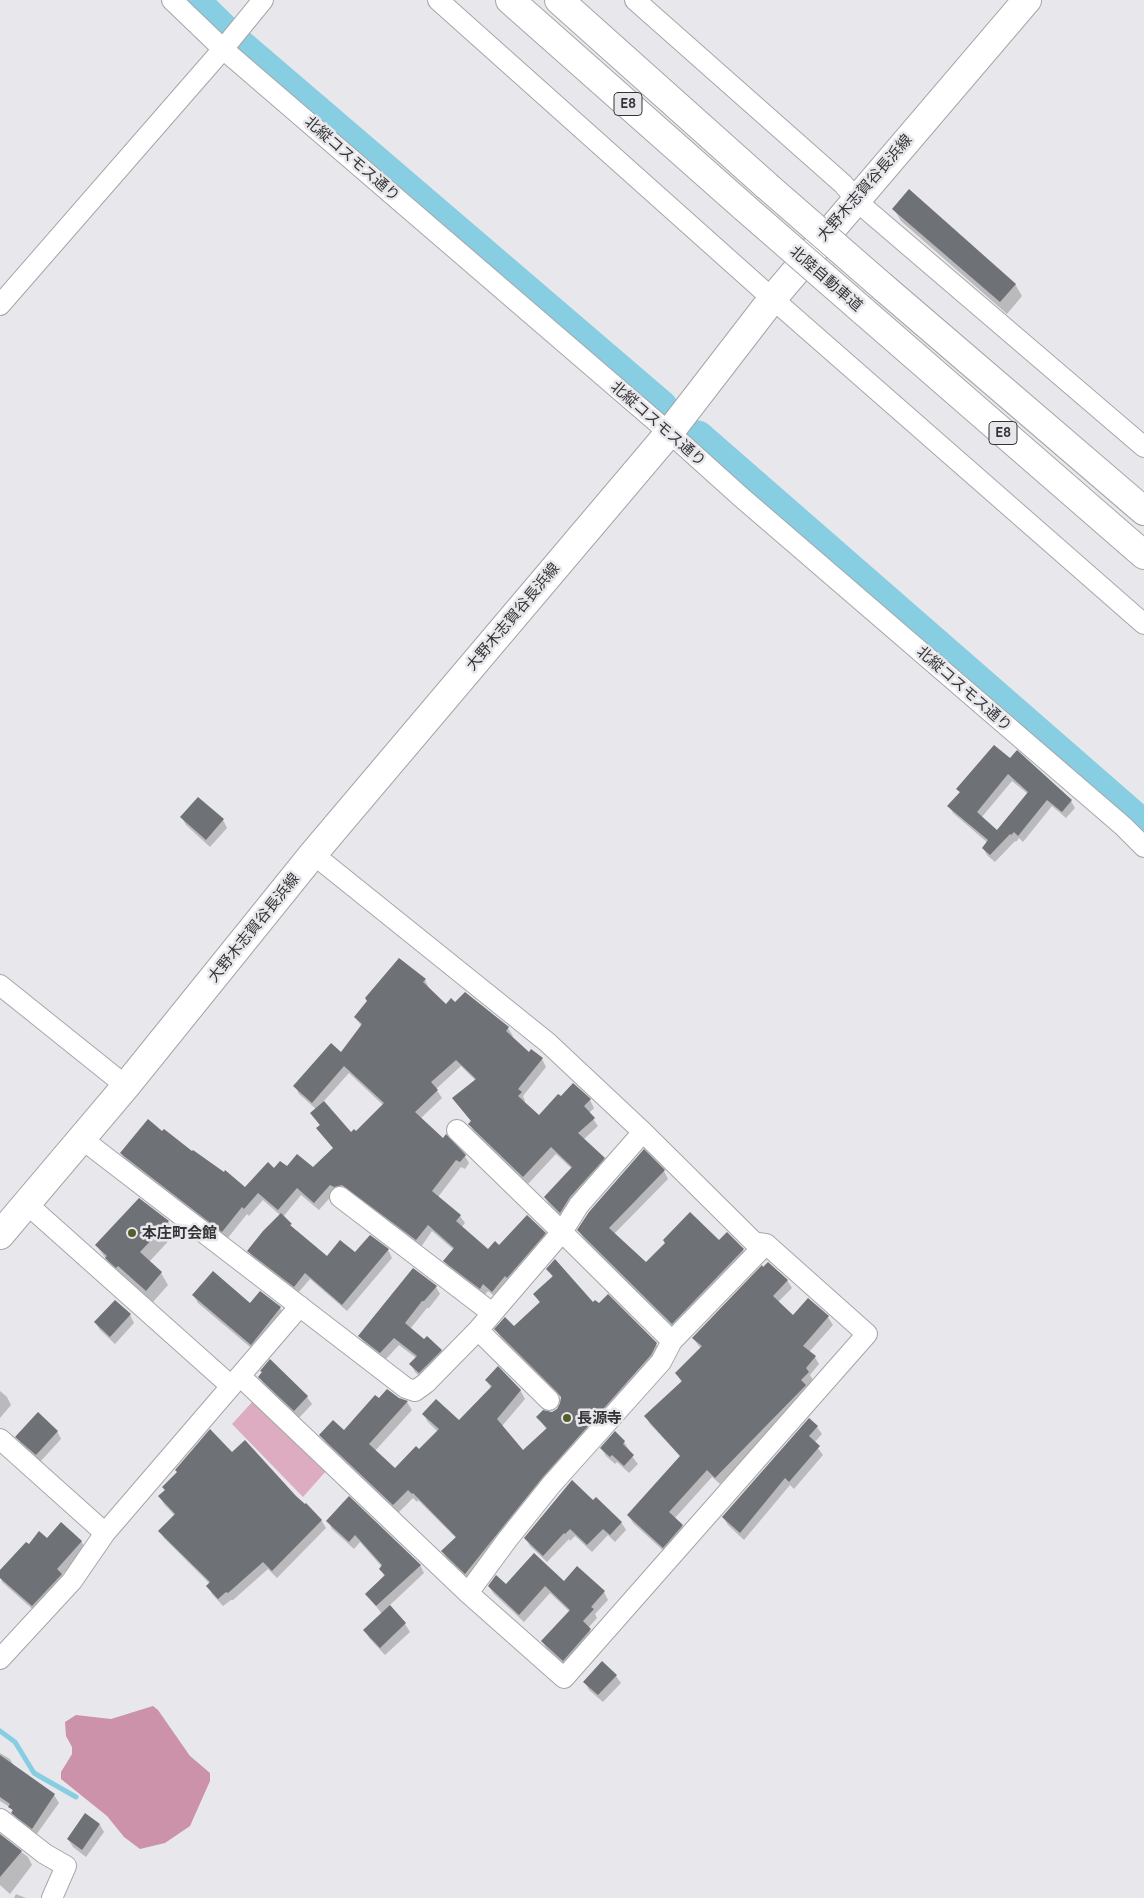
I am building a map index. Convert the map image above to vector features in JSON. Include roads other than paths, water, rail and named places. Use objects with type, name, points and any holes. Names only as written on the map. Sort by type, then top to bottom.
[{"type":"main road","name":"北陸自動車道","points":[[510,0],[745,208],[1144,555]]},
{"type":"main road","name":"北陸自動車道","points":[[559,0],[882,287],[1144,511]]},
{"type":"main road","name":"大野木志賀谷長浜線","points":[[0,1235],[126,1086],[313,854],[669,433],[773,298],[1027,0]]},
{"type":"street","name":"北縦コスモス通り","points":[[172,0],[229,42],[741,497],[1123,826],[1144,847]]},
{"type":"street","points":[[0,304],[229,42],[263,0]]},
{"type":"street","points":[[438,0],[1144,624]]},
{"type":"street","points":[[635,0],[843,184],[856,200],[1144,447]]},
{"type":"street","points":[[27,1204],[235,1381],[564,1678],[867,1334],[766,1244],[754,1242],[644,1132],[547,1042],[313,854]]},
{"type":"street","points":[[0,985],[126,1086]]},
{"type":"street","points":[[457,1130],[672,1341]]},
{"type":"street","points":[[82,1139],[406,1388],[415,1391],[478,1330],[562,1232],[579,1205],[644,1132]]},
{"type":"street","points":[[340,1197],[492,1313]]},
{"type":"street","points":[[468,1593],[551,1485],[661,1362],[672,1341],[766,1244]]},
{"type":"street","points":[[0,1659],[72,1582],[105,1533],[300,1306]]},
{"type":"street","points":[[478,1330],[549,1400]]},
{"type":"street","points":[[0,1439],[105,1533]]},
{"type":"street","points":[[0,1819],[45,1854],[66,1866],[52,1898]]},
{"type":"waterway","points":[[194,0],[237,42],[662,406]]},
{"type":"waterway","points":[[698,436],[1144,825]]},
{"type":"waterway","points":[[0,1731],[15,1742],[34,1773],[76,1797]]},
{"type":"place","name":"本庄町会館","points":[[132,1233]]},
{"type":"place","name":"長源寺","points":[[567,1418]]}]
